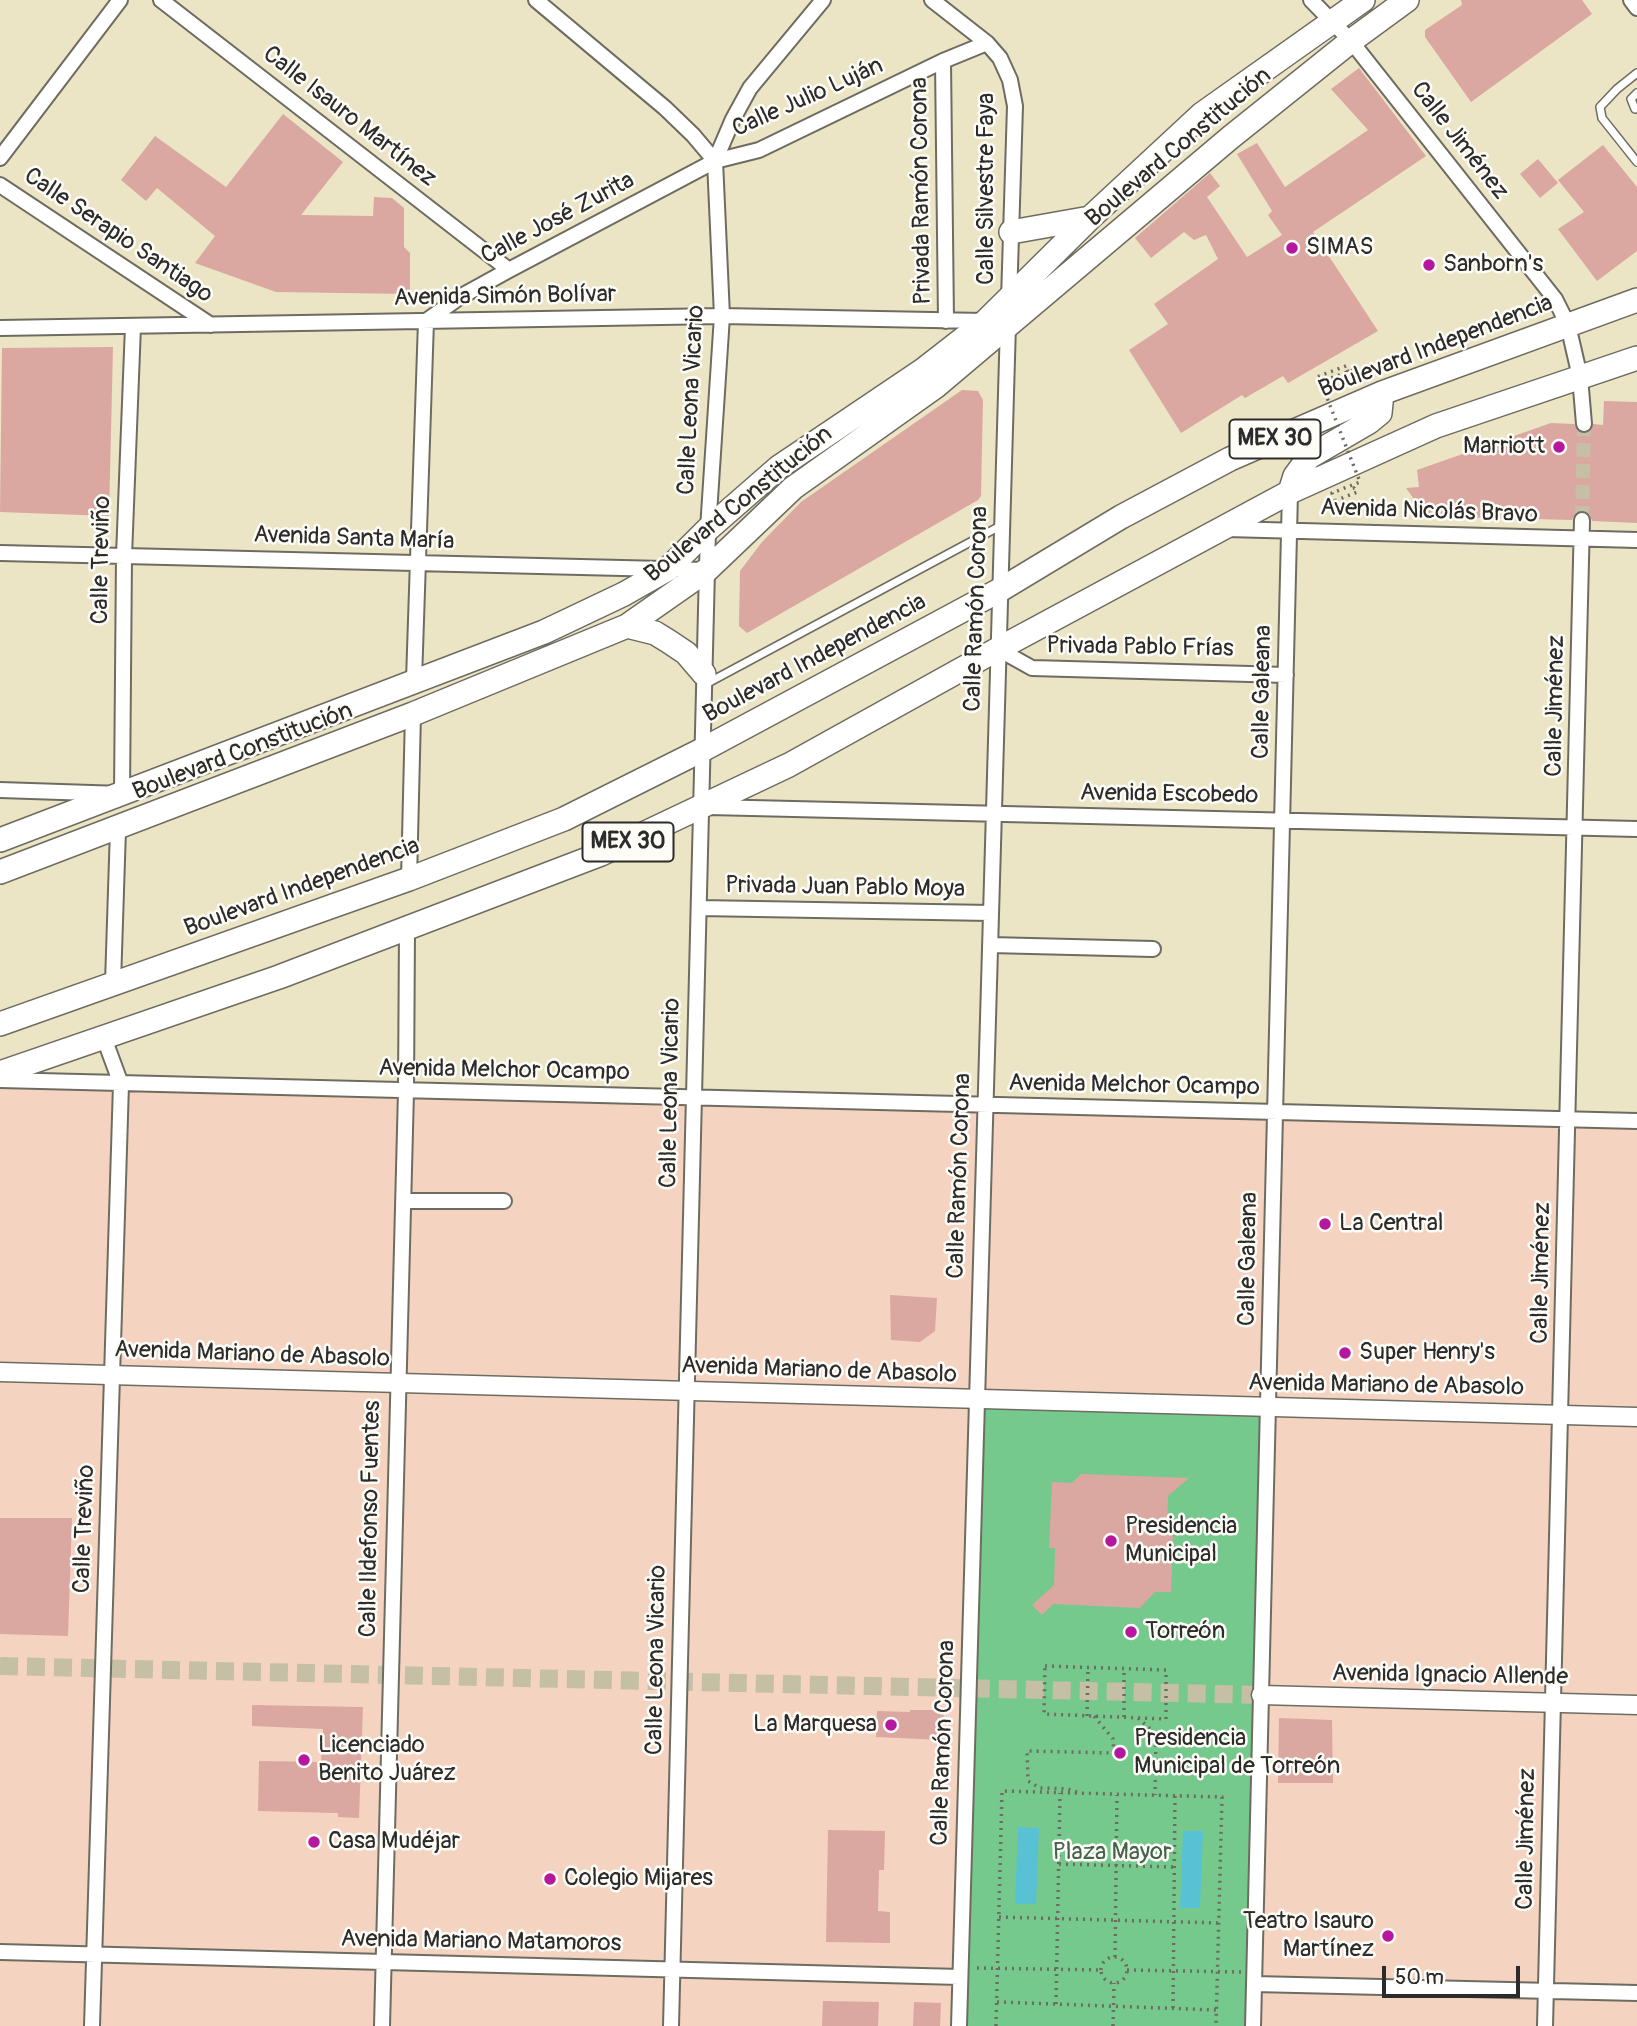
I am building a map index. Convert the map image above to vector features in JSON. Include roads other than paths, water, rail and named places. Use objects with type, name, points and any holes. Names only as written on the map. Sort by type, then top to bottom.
[{"type":"main road","name":"Boulevard Constitución","points":[[0,872],[413,714],[627,626],[707,570],[793,488],[935,387],[997,324],[1009,300],[1090,218],[1202,114],[1363,0]]},
{"type":"main road","name":"Boulevard Constitución","points":[[0,841],[544,632],[624,594],[668,569],[708,529],[779,467],[923,370],[997,324],[1351,41],[1407,0]]},
{"type":"main road","points":[[1011,232],[1090,218]]},
{"type":"main road","name":"Boulevard Independencia","points":[[0,1024],[409,879],[564,819],[702,750],[1000,590],[1121,517],[1230,459],[1373,397],[1637,300]]},
{"type":"main road","name":"MEX 30","points":[[0,1073],[279,977],[601,855],[789,765],[1290,492],[1436,426],[1637,358]]},
{"type":"main road","points":[[1290,492],[1295,476],[1309,457],[1380,413],[1373,397]]},
{"type":"main road","points":[[627,626],[654,633],[686,653],[704,680]]},
{"type":"street","points":[[0,158],[120,0]]},
{"type":"street","name":"Calle Isauro Martínez","points":[[161,0],[509,270]]},
{"type":"street","name":"Calle Julio Luján","points":[[536,0],[665,108],[693,135],[715,162],[759,150],[943,61],[987,43]]},
{"type":"street","points":[[715,162],[733,119],[750,88],[823,0]]},
{"type":"street","name":"Calle Silvestre Faya","points":[[932,0],[987,43],[1000,58],[1010,80],[1015,106],[1009,300]]},
{"type":"street","name":"Calle Jiménez","points":[[1311,0],[1351,41],[1555,299],[1568,325],[1580,377],[1584,424]]},
{"type":"street","points":[[1630,0],[1637,8]]},
{"type":"street","name":"Privada Ramón Corona","points":[[943,61],[947,321]]},
{"type":"street","name":"Calle José Zurita","points":[[426,321],[460,297],[509,270],[715,162]]},
{"type":"street","name":"Calle Leona Vicario","points":[[671,2026],[708,529],[722,316],[715,162]]},
{"type":"street","name":"Calle Serapio Santiago","points":[[0,185],[211,325]]},
{"type":"street","name":"Avenida Simón Bolívar","points":[[0,328],[722,316],[997,324]]},
{"type":"street","points":[[414,680],[426,321]]},
{"type":"street","name":"Calle Ramón Corona","points":[[959,2026],[1002,526],[997,324]]},
{"type":"street","name":"Calle Treviño","points":[[122,794],[124,556],[133,326]]},
{"type":"street","name":"Calle Galeana","points":[[1254,2026],[1290,492]]},
{"type":"street","name":"Calle Jiménez","points":[[1545,2026],[1582,520]]},
{"type":"street","name":"Avenida Nicolás Bravo","points":[[1219,529],[1637,540]]},
{"type":"street","name":"Avenida Santa María","points":[[0,553],[707,570]]},
{"type":"street","name":"Privada Pablo Frías","points":[[998,649],[1032,668],[1286,675]]},
{"type":"street","points":[[409,879],[413,714]]},
{"type":"street","points":[[0,790],[122,794]]},
{"type":"street","name":"Avenida Escobedo","points":[[701,807],[1637,829]]},
{"type":"street","points":[[113,983],[118,829]]},
{"type":"street","name":"Privada Juan Pablo Moya","points":[[699,908],[991,913]]},
{"type":"street","name":"Calle Ildefonso Fuentes","points":[[382,2026],[406,1091],[407,929]]},
{"type":"street","points":[[990,945],[1153,949]]},
{"type":"street","name":"Calle Treviño","points":[[92,2026],[121,1084],[104,1038]]},
{"type":"street","name":"Avenida Melchor Ocampo","points":[[0,1080],[1637,1121]]},
{"type":"street","points":[[403,1201],[504,1201]]},
{"type":"street","name":"Avenida Mariano de Abasolo","points":[[0,1373],[1637,1417]]},
{"type":"street","name":"Avenida Ignacio Allende","points":[[1261,1695],[1637,1705]]},
{"type":"street","name":"Avenida Mariano Matamoros","points":[[0,1952],[673,1970],[960,1972]]},
{"type":"street","points":[[1255,1978],[1637,1993]]},
{"type":"lane","points":[[1637,73],[1600,107],[1602,118],[1637,162]]},
{"type":"lane","points":[[1635,109],[1631,100],[1637,93]]},
{"type":"lane","points":[[704,680],[1002,526]]},
{"type":"water","points":[[1018,1827],[1039,1828],[1036,1904],[1015,1904]]},
{"type":"water","points":[[1183,1831],[1203,1831],[1200,1908],[1180,1908]]},
{"type":"tunnel","points":[[1582,520],[1584,424]]},
{"type":"tunnel","points":[[0,1666],[1261,1695]]},
{"type":"place","name":"SIMAS","points":[[1292,248]]},
{"type":"place","name":"Sanborn's","points":[[1429,265]]},
{"type":"place","name":"Marriott","points":[[1559,447]]},
{"type":"place","name":"La Central","points":[[1325,1224]]},
{"type":"place","name":"Super Henry's","points":[[1345,1353]]},
{"type":"place","name":"Presidencia Municipal","points":[[1111,1541]]},
{"type":"place","name":"Torreón","points":[[1131,1632]]},
{"type":"place","name":"La Marquesa","points":[[891,1725]]},
{"type":"place","name":"Presidencia Municipal de Torreón","points":[[1120,1753]]},
{"type":"place","name":"Licenciado Benito Juárez","points":[[304,1760]]},
{"type":"place","name":"Casa Mudéjar","points":[[314,1842]]},
{"type":"place","name":"Colegio Mijares","points":[[550,1879]]},
{"type":"place","name":"Teatro Isauro Martínez","points":[[1388,1936]]},
{"type":"park label","name":"Plaza Mayor","points":[[1112,1853]]}]
